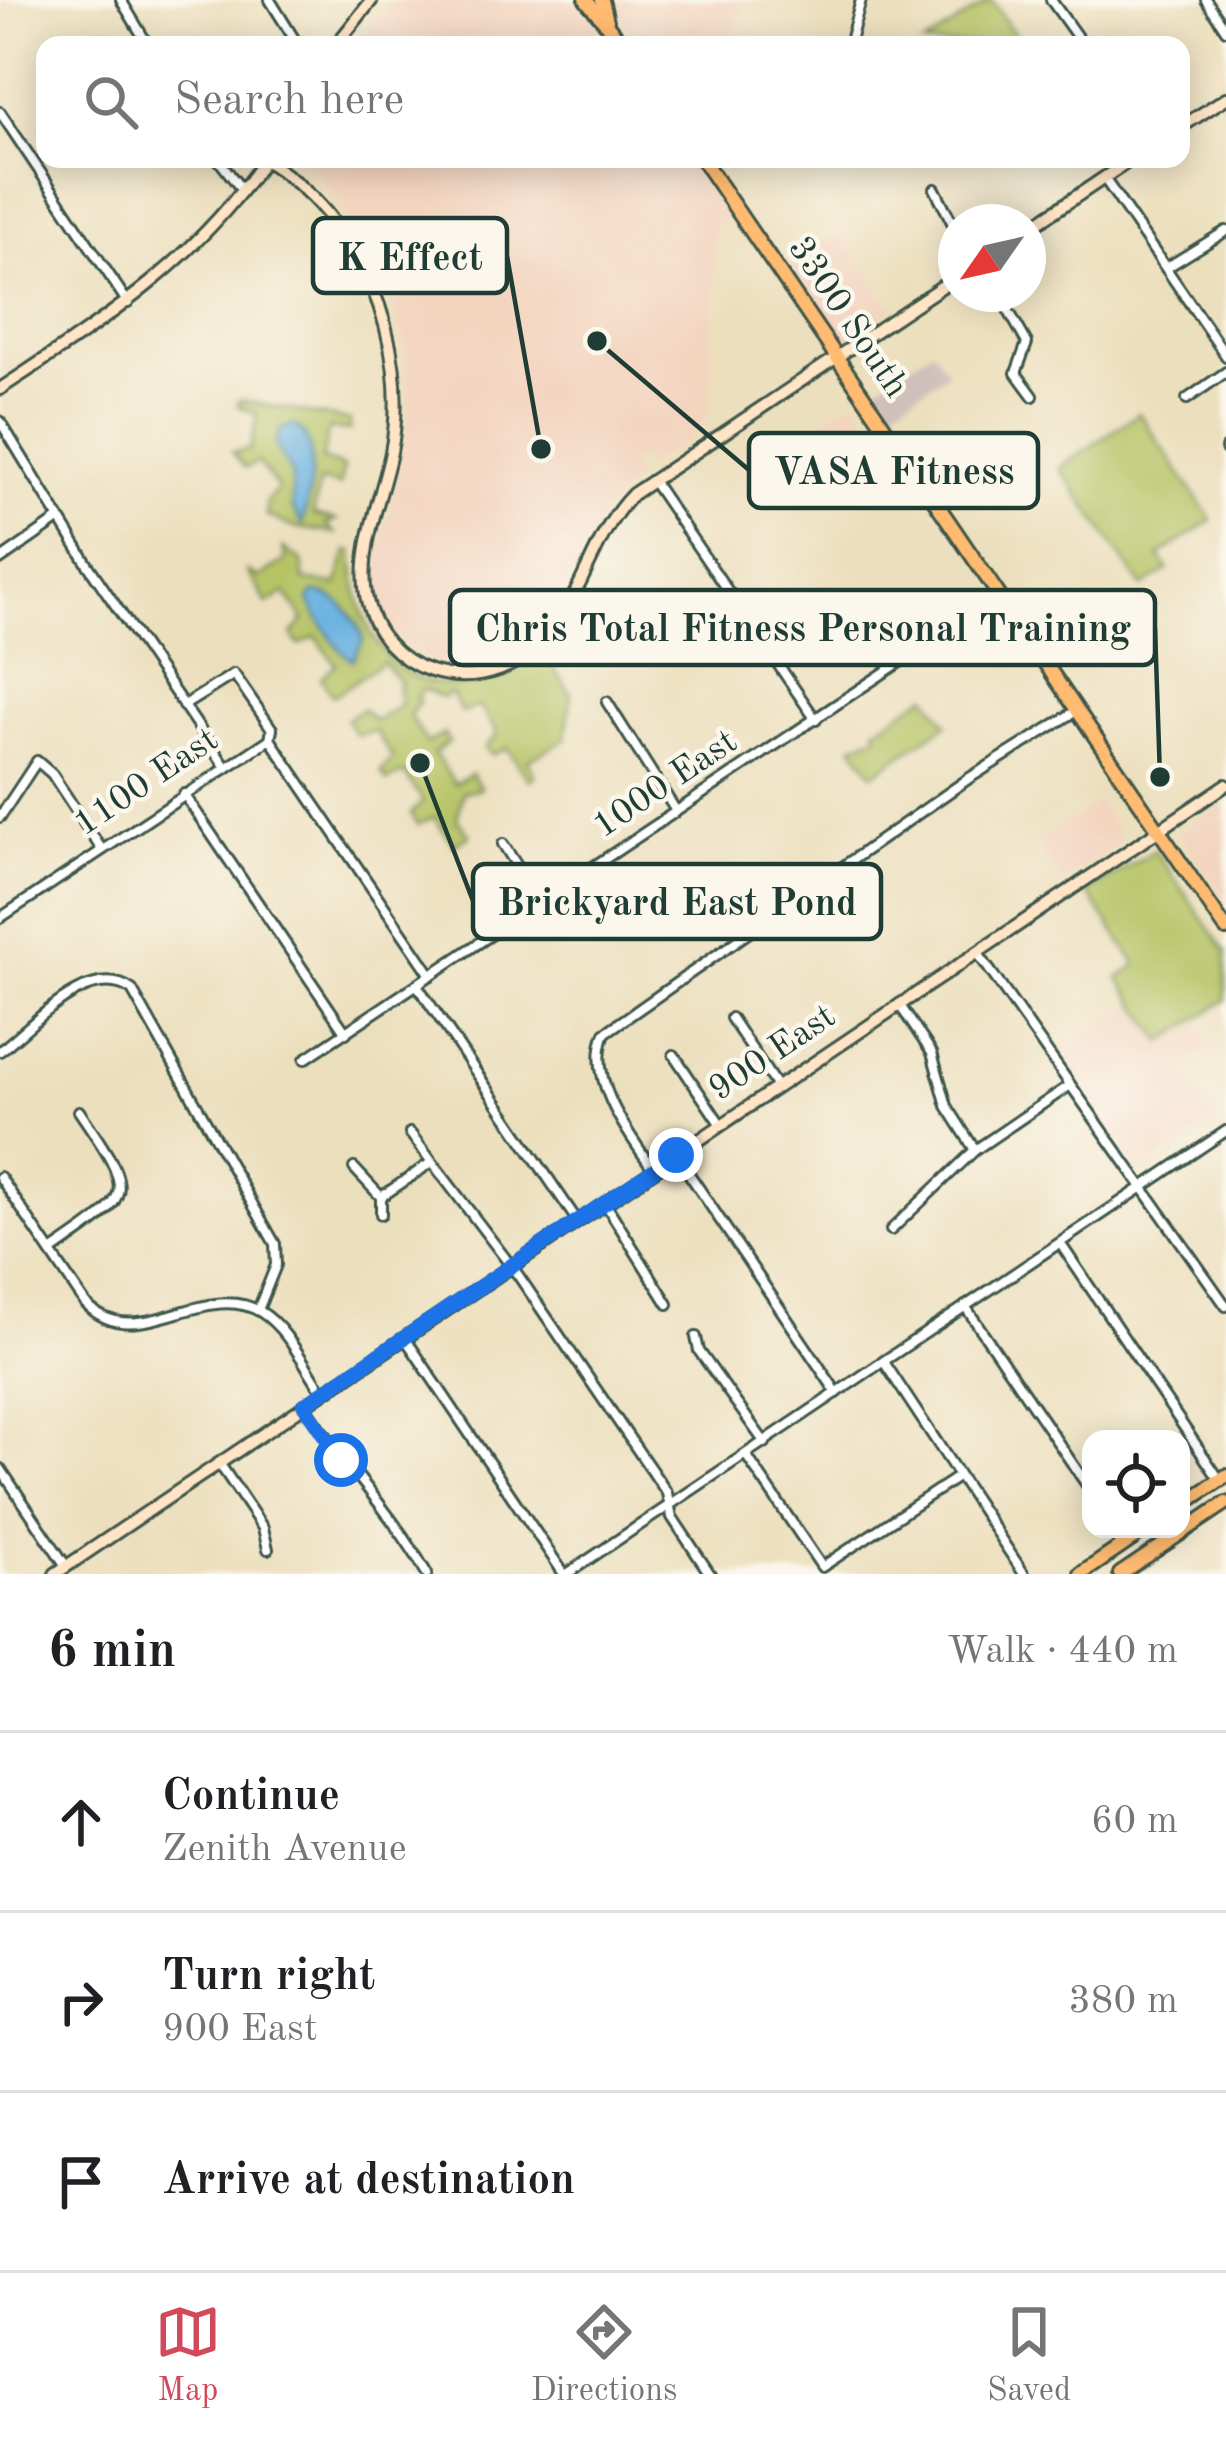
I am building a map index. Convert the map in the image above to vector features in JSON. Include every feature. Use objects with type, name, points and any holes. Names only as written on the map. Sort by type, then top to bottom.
[{"type":"main road","points":[[586,0],[618,36]]},
{"type":"main road","points":[[602,0],[608,21]]},
{"type":"main road","name":"3300 South","points":[[708,168],[1226,928]]},
{"type":"main road","points":[[1190,1500],[1223,1478]]},
{"type":"main road","points":[[1120,1574],[1226,1503]]},
{"type":"main road","points":[[1086,1573],[1134,1538]]},
{"type":"street","points":[[121,0],[143,36]]},
{"type":"street","points":[[270,0],[292,36]]},
{"type":"street","points":[[343,36],[372,0]]},
{"type":"street","points":[[852,36],[861,0]]},
{"type":"street","points":[[1052,0],[1077,36]]},
{"type":"street","points":[[1206,0],[1226,30]]},
{"type":"street","points":[[1190,121],[1226,98]]},
{"type":"street","points":[[0,112],[36,166]]},
{"type":"street","points":[[38,168],[129,304]]},
{"type":"street","points":[[225,168],[243,191]]},
{"type":"street","points":[[0,389],[129,304],[202,240],[258,168]]},
{"type":"street","points":[[278,168],[303,184],[324,208],[372,288],[387,329],[396,415],[365,569],[375,622],[397,652],[430,673],[483,676],[519,660],[566,615],[618,511],[652,480],[938,289]]},
{"type":"street","points":[[1046,217],[1119,168]]},
{"type":"street","points":[[1104,178],[1226,356]]},
{"type":"street","points":[[934,189],[942,204]]},
{"type":"street","points":[[1166,268],[1226,231]]},
{"type":"street","points":[[1010,312],[1028,343],[1016,374],[1033,396]]},
{"type":"street","points":[[1187,399],[1226,372]]},
{"type":"street","points":[[0,421],[59,519],[225,766]]},
{"type":"street","points":[[652,480],[816,720]]},
{"type":"street","points":[[0,560],[59,519]]},
{"type":"street","points":[[648,652],[730,595]]},
{"type":"street","name":"1000 East","points":[[304,1059],[999,596]]},
{"type":"street","points":[[183,706],[234,674],[272,729],[270,739],[431,976]]},
{"type":"street","points":[[607,702],[676,811]]},
{"type":"street","points":[[654,1170],[617,1115],[599,1056],[605,1034],[876,848],[892,831],[1077,710]]},
{"type":"street","name":"1100 East","points":[[0,919],[270,739]]},
{"type":"street","points":[[0,817],[37,761],[52,774],[102,850]]},
{"type":"street","name":"900 East","points":[[60,1570],[1226,785]]},
{"type":"street","points":[[184,794],[346,1033]]},
{"type":"street","points":[[503,844],[540,902]]},
{"type":"street","points":[[976,952],[1226,1306]]},
{"type":"street","points":[[0,1051],[93,982],[115,981],[135,993],[273,1239],[276,1265],[258,1310]]},
{"type":"street","points":[[417,985],[578,1222]]},
{"type":"street","points":[[899,1004],[932,1053],[947,1106],[975,1150]]},
{"type":"street","points":[[731,1018],[777,1087]]},
{"type":"street","points":[[674,1055],[722,1125]]},
{"type":"street","points":[[891,1230],[975,1150],[1070,1086]]},
{"type":"street","points":[[51,1252],[107,1214],[118,1198],[117,1167],[79,1111]]},
{"type":"street","points":[[405,1338],[566,1574],[1226,1131]]},
{"type":"street","points":[[410,1133],[511,1267],[667,1493],[672,1517],[710,1574]]},
{"type":"street","points":[[676,1155],[837,1393]]},
{"type":"street","points":[[380,1197],[429,1164]]},
{"type":"street","points":[[354,1168],[380,1197],[381,1214]]},
{"type":"street","points":[[0,1177],[90,1309],[115,1323],[224,1303],[258,1310],[282,1332],[323,1392]]},
{"type":"street","points":[[605,1203],[668,1304]]},
{"type":"street","points":[[1060,1243],[1223,1478]]},
{"type":"street","points":[[965,1306],[1082,1478]]},
{"type":"street","points":[[696,1337],[699,1351],[765,1442]]},
{"type":"street","points":[[884,1362],[1024,1574]]},
{"type":"street","points":[[304,1405],[341,1460],[366,1482],[427,1574]]},
{"type":"street","points":[[746,1455],[822,1567],[959,1475]]},
{"type":"street","points":[[219,1462],[263,1528],[268,1549]]},
{"type":"street","points":[[0,1468],[60,1570]]},
{"type":"street","points":[[1123,1538],[1126,1543]]},
{"type":"shaded area","points":[[394,0],[580,0],[604,36],[361,36]]},
{"type":"shaded area","points":[[607,0],[740,0],[738,36],[633,36]]},
{"type":"shaded area","points":[[309,168],[694,168],[727,216],[715,225],[711,408],[693,435],[647,466],[637,457],[630,464],[637,477],[604,513],[562,605],[519,649],[497,661],[469,668],[443,666],[405,646],[386,622],[377,572],[410,413],[402,333],[374,266]]},
{"type":"shaded area","points":[[840,234],[892,310],[847,340],[838,338],[790,268]]},
{"type":"shaded area","points":[[933,349],[948,372],[893,409],[878,386]]},
{"type":"shaded area","points":[[855,399],[888,449],[803,509],[788,487],[841,451],[822,422]]},
{"type":"shaded area","points":[[1098,802],[1123,841],[1062,881],[1036,843]]},
{"type":"shaded area","points":[[1226,802],[1226,903],[1179,833]]},
{"type":"shaded area","points":[[1135,1000],[1163,1042],[1195,1021],[1212,1046],[1182,1067],[1218,1120],[1138,1175],[1056,1053]]},
{"type":"green space","points":[[991,0],[1016,36],[937,36]]},
{"type":"green space","points":[[239,400],[350,421],[349,431],[329,428],[322,460],[343,467],[340,486],[320,481],[313,515],[336,520],[326,524],[335,533],[292,527],[266,515],[267,501],[278,489],[258,462],[245,468],[232,452],[250,449],[257,414],[238,406]]},
{"type":"green space","points":[[1139,413],[1212,520],[1159,556],[1168,570],[1142,587],[1060,468]]},
{"type":"green space","points":[[283,548],[302,561],[304,580],[337,585],[347,551],[353,552],[361,606],[370,630],[399,667],[420,679],[446,685],[476,684],[545,655],[571,694],[566,739],[528,760],[535,776],[529,780],[507,748],[491,755],[485,747],[498,734],[479,706],[462,713],[451,693],[442,698],[424,689],[416,696],[420,702],[409,715],[427,743],[444,734],[449,742],[434,753],[455,784],[471,774],[481,788],[463,792],[457,820],[470,835],[454,845],[434,817],[418,825],[411,814],[423,801],[404,773],[387,781],[381,772],[393,758],[375,731],[356,735],[346,719],[362,709],[375,721],[401,705],[397,687],[401,684],[383,662],[333,696],[321,678],[336,664],[316,637],[299,645],[292,634],[304,620],[285,593],[267,604],[248,572],[259,578],[286,560]]},
{"type":"green space","points":[[927,695],[947,724],[873,774],[853,745],[878,735],[876,729]]},
{"type":"green space","points":[[1155,850],[1226,952],[1226,1000],[1163,1042],[1119,978],[1137,965],[1087,892]]},
{"type":"water","points":[[292,425],[301,431],[310,454],[302,524],[292,508],[292,475],[275,444],[280,430]]},
{"type":"water","points":[[313,593],[338,602],[356,623],[363,640],[353,660],[322,625],[309,600]]},
{"type":"place","name":"VASA Fitness","points":[[597,341]]},
{"type":"place","name":"K Effect","points":[[541,449]]},
{"type":"place","name":"Brickyard East Pond","points":[[420,763]]},
{"type":"place","name":"Chris Total Fitness Personal Training","points":[[1160,777]]},
{"type":"route","points":[[341,1460],[304,1405],[676,1155]]}]
